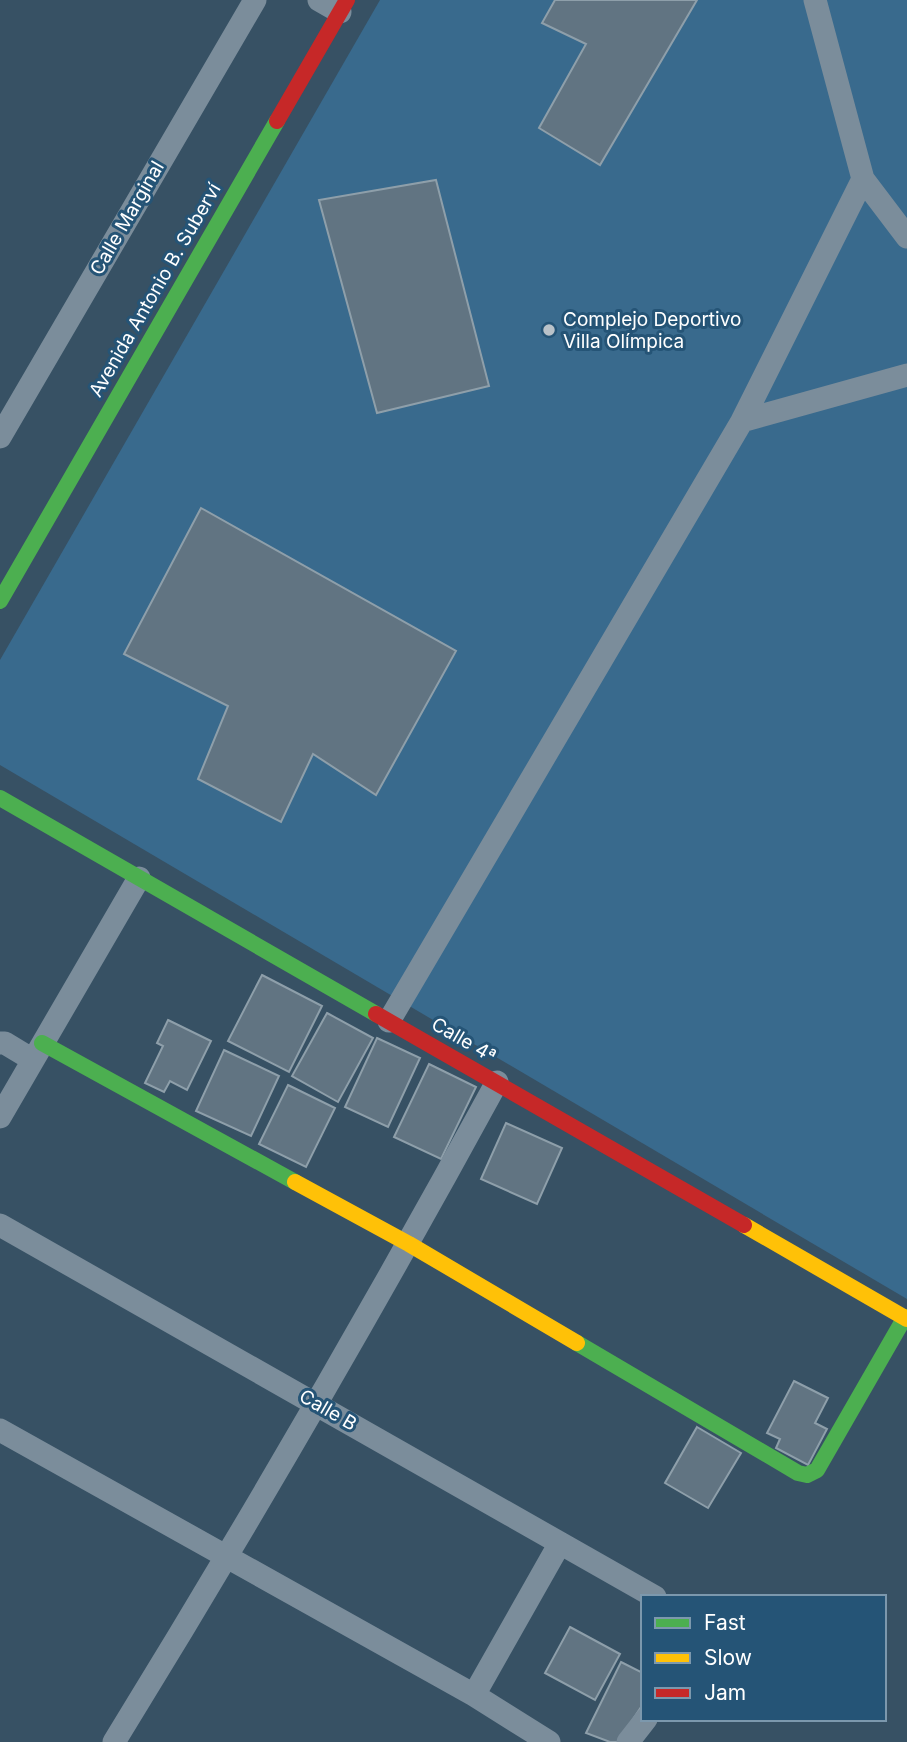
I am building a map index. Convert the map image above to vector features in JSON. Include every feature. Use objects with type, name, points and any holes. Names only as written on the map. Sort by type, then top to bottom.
[{"type":"street","name":"Calle Marginal","points":[[0,437],[255,0]]},
{"type":"street","points":[[319,0],[344,6]]},
{"type":"street","points":[[814,0],[863,179],[907,237]]},
{"type":"street","name":"Avenida Antonio B. Suberví","points":[[0,601],[344,6]]},
{"type":"street","points":[[390,1021],[742,421],[863,179]]},
{"type":"street","points":[[742,421],[907,375]]},
{"type":"street","name":"Calle 4ª","points":[[0,798],[906,1318]]},
{"type":"street","points":[[0,1118],[139,877]]},
{"type":"street","points":[[0,1043],[38,1052],[409,1244],[798,1473],[807,1475],[817,1470],[906,1318]]},
{"type":"street","points":[[114,1742],[228,1557],[315,1402],[409,1244],[496,1082]]},
{"type":"street","name":"Calle B","points":[[0,1224],[652,1595]]},
{"type":"street","points":[[0,1430],[474,1695],[549,1742]]},
{"type":"street","points":[[474,1695],[561,1543]]},
{"type":"street","points":[[628,1742],[644,1721]]},
{"type":"shaded area","name":"Complejo Deportivo Villa Olímpica","points":[[380,0],[907,0],[907,1299],[0,765],[0,660]]},
{"type":"building","points":[[555,0],[697,0],[600,165],[539,128],[586,44],[542,23]]},
{"type":"building","points":[[436,180],[489,386],[377,413],[319,200]]},
{"type":"building","points":[[201,508],[456,651],[376,795],[313,754],[281,822],[198,779],[228,706],[124,654]]},
{"type":"building","points":[[262,975],[322,1006],[289,1072],[228,1041]]},
{"type":"building","points":[[327,1013],[373,1038],[338,1102],[292,1076]]},
{"type":"building","points":[[168,1020],[211,1041],[187,1090],[170,1081],[164,1092],[145,1083],[163,1046],[157,1043]]},
{"type":"building","points":[[377,1038],[420,1058],[388,1127],[345,1107]]},
{"type":"building","points":[[224,1050],[279,1076],[251,1136],[196,1111]]},
{"type":"building","points":[[429,1064],[476,1087],[441,1159],[394,1137]]},
{"type":"building","points":[[288,1085],[335,1108],[306,1167],[259,1144]]},
{"type":"building","points":[[506,1123],[562,1148],[537,1204],[481,1179]]},
{"type":"building","points":[[794,1381],[828,1398],[815,1423],[827,1429],[808,1465],[776,1448],[780,1439],[767,1433]]},
{"type":"building","points":[[697,1427],[741,1453],[708,1508],[665,1483]]},
{"type":"building","points":[[570,1627],[620,1654],[595,1700],[545,1673]]},
{"type":"building","points":[[621,1662],[641,1672],[641,1707],[618,1742],[610,1742],[586,1733]]},
{"type":"traffic: fast","points":[[0,601],[277,121]]},
{"type":"traffic: fast","points":[[0,798],[376,1014]]},
{"type":"traffic: fast","points":[[42,1043],[295,1182]]},
{"type":"traffic: fast","points":[[577,1343],[798,1473],[807,1475],[817,1470],[905,1317]]},
{"type":"traffic: slow","points":[[295,1182],[409,1244],[577,1343]]},
{"type":"traffic: slow","points":[[744,1225],[907,1319]]},
{"type":"traffic: jam","points":[[277,121],[347,0]]},
{"type":"traffic: jam","points":[[376,1014],[744,1225]]},
{"type":"place","name":"Complejo Deportivo Villa Olímpica","points":[[549,330]]}]
